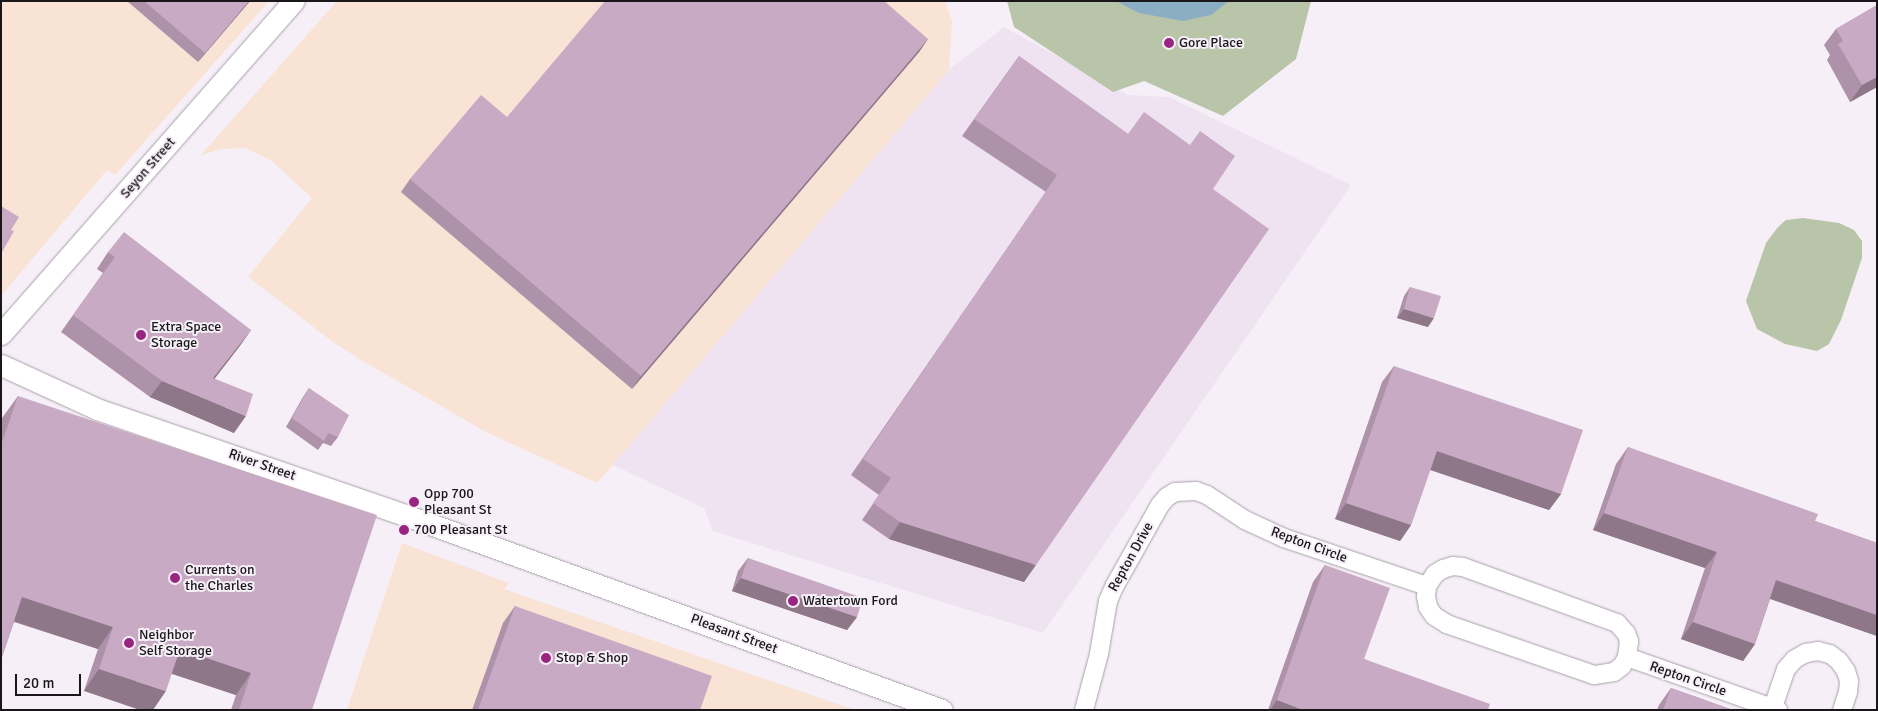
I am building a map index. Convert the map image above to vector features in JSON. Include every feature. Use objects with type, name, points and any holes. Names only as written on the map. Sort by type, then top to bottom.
[{"type":"street","name":"Seyon Street","points":[[1,334],[294,1]]},
{"type":"street","name":"River Street","points":[[1,365],[98,408],[526,558]]},
{"type":"street","name":"Repton Circle","points":[[1196,490],[1245,520],[1284,538],[1427,586]]},
{"type":"street","name":"Repton Drive","points":[[1084,710],[1098,662],[1108,601],[1121,572],[1167,497],[1175,492],[1196,490]]},
{"type":"street","name":"Pleasant Street","points":[[526,558],[942,710]]},
{"type":"street","points":[[1463,567],[1617,623],[1626,633],[1629,641],[1627,657],[1622,666],[1614,672],[1594,675],[1447,624],[1434,616],[1428,607],[1427,586],[1435,574],[1443,568],[1463,567]]},
{"type":"street","points":[[1774,709],[1786,669],[1795,659],[1806,653],[1818,651],[1830,654],[1839,661],[1846,671],[1849,681],[1848,692],[1842,710]]},
{"type":"street","name":"Repton Circle","points":[[1627,657],[1774,709]]},
{"type":"shaded area","points":[[1,1],[269,1],[115,175],[107,170],[1,296]]},
{"type":"shaded area","points":[[337,1],[945,1],[952,21],[949,70],[893,146],[597,483],[488,433],[361,360],[333,342],[248,277],[312,198],[272,161],[245,148],[221,149],[201,155]]},
{"type":"shaded area","points":[[1004,27],[1128,95],[1169,97],[1351,185],[1043,633],[713,531],[704,508],[613,465],[949,70]]},
{"type":"shaded area","points":[[402,543],[509,583],[504,589],[855,710],[347,710]]},
{"type":"green space","name":"Gore Place","points":[[1007,1],[1311,1],[1296,59],[1223,116],[1144,81],[1113,92],[1014,27]]},
{"type":"green space","points":[[1803,218],[1839,223],[1854,230],[1862,241],[1862,258],[1841,320],[1829,344],[1817,351],[1785,344],[1757,329],[1746,301],[1766,243],[1786,220]]},
{"type":"water","points":[[1116,1],[1229,1],[1211,15],[1183,21],[1139,13]]},
{"type":"building","points":[[144,1],[249,1],[205,53]]},
{"type":"building","points":[[605,1],[884,1],[928,39],[641,376],[410,179],[481,95],[507,117]]},
{"type":"building","points":[[1877,5],[1877,77],[1862,85],[1838,44],[1843,41],[1836,29]]},
{"type":"building","points":[[1019,56],[1128,134],[1144,112],[1190,145],[1200,131],[1235,156],[1213,189],[1269,229],[1036,565],[900,522],[873,503],[891,478],[863,459],[1057,175],[974,119]]},
{"type":"building","points":[[1,206],[19,217],[11,230],[14,231],[1,254]]},
{"type":"building","points":[[124,232],[251,330],[213,378],[253,394],[246,416],[162,381],[73,315],[115,257],[108,252]]},
{"type":"building","points":[[1410,287],[1441,296],[1434,318],[1404,309]]},
{"type":"building","points":[[1394,366],[1583,430],[1561,494],[1437,451],[1411,525],[1346,503]]},
{"type":"building","points":[[309,388],[349,415],[338,437],[328,433],[324,441],[292,418]]},
{"type":"building","name":"Currents on the Charles","points":[[18,396],[377,515],[312,710],[239,710],[251,673],[180,649],[166,691],[99,669],[113,627],[22,597],[1,660],[1,445]]},
{"type":"building","points":[[1628,447],[1818,514],[1815,521],[1877,543],[1877,615],[1776,580],[1755,644],[1693,622],[1717,552],[1604,513]]},
{"type":"building","points":[[748,558],[863,598],[857,617],[741,578]]},
{"type":"building","points":[[1325,565],[1390,588],[1364,659],[1490,704],[1488,710],[1303,710],[1277,700]]},
{"type":"building","name":"Stop & Shop","points":[[515,606],[712,676],[700,710],[478,710]]},
{"type":"building","points":[[1671,688],[1733,710],[1663,710]]},
{"type":"place","name":"Gore Place","points":[[1169,43]]},
{"type":"place","name":"Extra Space Storage","points":[[141,335]]},
{"type":"place","name":"Opp 700 Pleasant St","points":[[414,502]]},
{"type":"place","name":"700 Pleasant St","points":[[404,530]]},
{"type":"place","name":"Currents on the Charles","points":[[175,578]]},
{"type":"place","name":"Watertown Ford","points":[[793,601]]},
{"type":"place","name":"Neighbor Self Storage","points":[[129,643]]},
{"type":"place","name":"Stop & Shop","points":[[546,658]]}]
